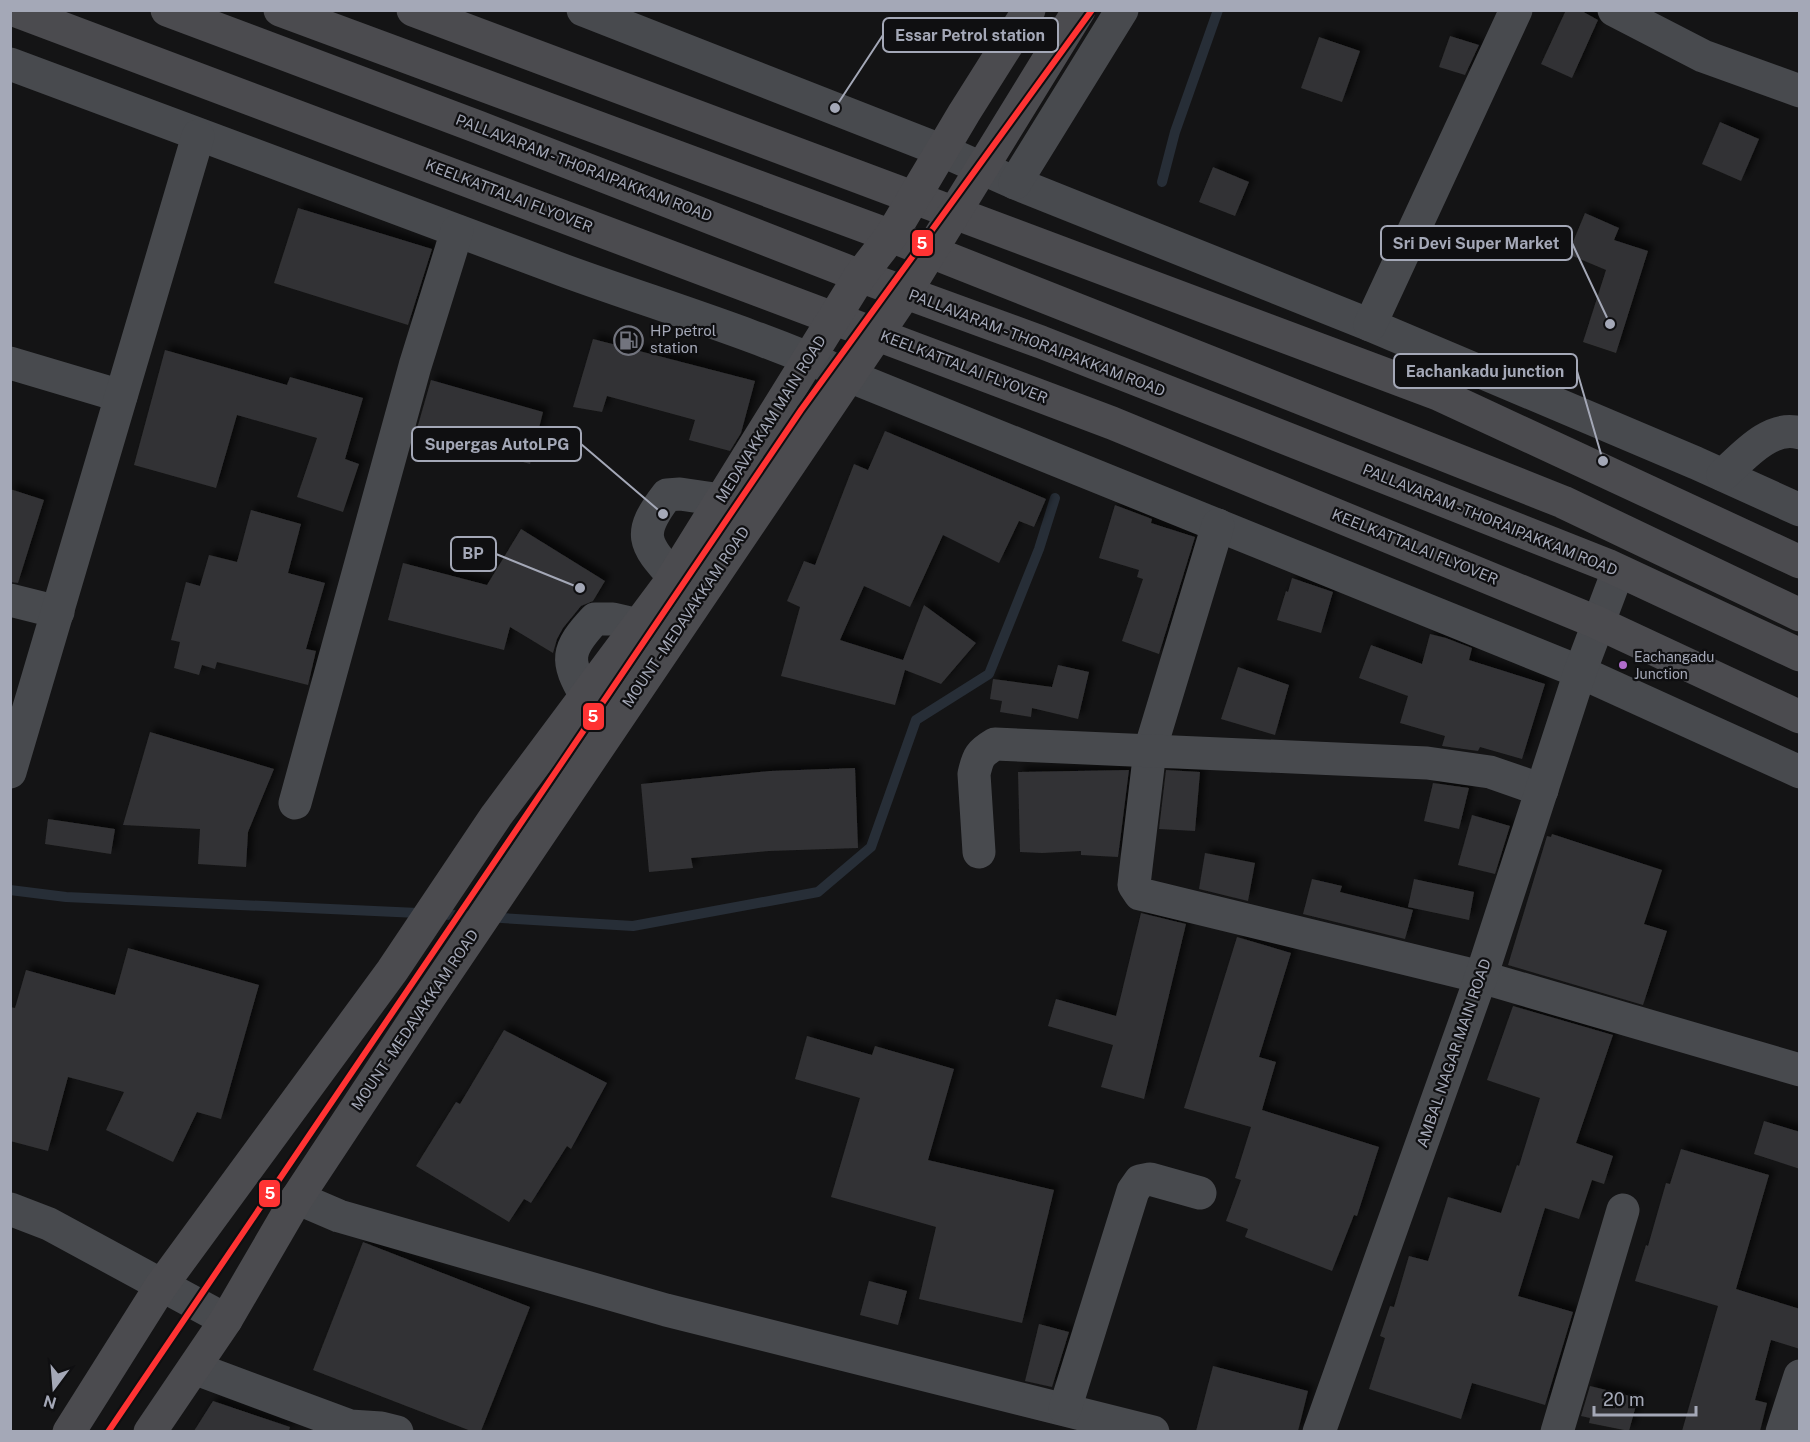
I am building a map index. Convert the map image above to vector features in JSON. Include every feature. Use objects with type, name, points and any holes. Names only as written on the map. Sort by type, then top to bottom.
[{"type":"main road","name":"KEELKATTALAI FLYOVER","points":[[14,10],[1112,423],[1596,622],[1800,717]]},
{"type":"main road","name":"PALLAVARAM - THORAIPAKKAM ROAD","points":[[167,10],[467,123],[860,276],[1052,346],[1618,571],[1800,655]]},
{"type":"main road","points":[[280,10],[891,236],[1563,502],[1800,615]]},
{"type":"main road","points":[[413,10],[1438,394],[1800,562]]},
{"type":"main road","name":"MEDAVAKKAM MAIN ROAD","points":[[161,1286],[392,971],[496,816],[674,577],[860,276],[891,236],[1029,10]]},
{"type":"main road","name":"MOUNT - MEDAVAKKAM ROAD","points":[[150,1431],[226,1320],[297,1198],[429,998],[906,293],[1079,10]]},
{"type":"main road","points":[[69,1431],[161,1286]]},
{"type":"street","points":[[583,10],[943,151],[1015,183],[1370,325],[1800,510]]},
{"type":"street","points":[[1015,183],[1122,10]]},
{"type":"street","points":[[1370,325],[1516,10]]},
{"type":"street","points":[[1614,10],[1703,56],[1800,91]]},
{"type":"street","points":[[10,64],[198,136],[809,358],[1580,672],[1800,772]]},
{"type":"street","points":[[10,772],[198,136]]},
{"type":"street","points":[[295,803],[415,366],[457,231]]},
{"type":"street","points":[[10,363],[121,396]]},
{"type":"street","points":[[1723,475],[1752,448],[1767,439],[1777,434],[1795,432],[1800,434]]},
{"type":"street","points":[[674,577],[657,558],[646,533],[653,513],[667,495],[680,494],[721,500]]},
{"type":"street","points":[[1218,525],[1150,750],[1134,885],[1140,894],[1481,977],[1800,1070]]},
{"type":"street","name":"AMBAL NAGAR MAIN ROAD","points":[[1319,1431],[1481,977],[1580,672],[1618,571]]},
{"type":"street","points":[[10,600],[57,612]]},
{"type":"street","points":[[979,852],[974,774],[981,753],[995,744],[1427,763],[1490,772],[1542,790]]},
{"type":"street","points":[[1065,1409],[1133,1191],[1140,1182],[1150,1179],[1200,1193]]},
{"type":"street","points":[[297,1198],[339,1216],[666,1310],[1153,1431]]},
{"type":"street","points":[[10,1209],[49,1224],[226,1320]]},
{"type":"street","points":[[1557,1431],[1623,1210]]},
{"type":"street","points":[[194,1368],[351,1426],[397,1431]]},
{"type":"street","points":[[1782,1431],[1800,1376]]},
{"type":"building","points":[[1566,10],[1580,10],[1598,20],[1572,78],[1541,64]]},
{"type":"building","points":[[1450,36],[1479,45],[1465,75],[1439,67]]},
{"type":"building","points":[[1319,37],[1360,51],[1342,102],[1301,88]]},
{"type":"building","points":[[1720,122],[1759,139],[1741,181],[1702,164]]},
{"type":"building","points":[[1213,167],[1249,182],[1235,216],[1199,202]]},
{"type":"building","points":[[298,208],[432,249],[408,325],[274,283]]},
{"type":"building","points":[[1585,213],[1619,228],[1614,240],[1648,251],[1616,353],[1583,342],[1606,270],[1568,254]]},
{"type":"building","points":[[593,339],[755,381],[741,433],[730,451],[689,440],[695,420],[607,396],[602,412],[573,407]]},
{"type":"building","points":[[165,350],[287,385],[290,377],[363,398],[345,459],[359,464],[343,512],[297,497],[317,438],[237,415],[216,488],[134,465]]},
{"type":"building","points":[[431,380],[543,412],[530,464],[416,432]]},
{"type":"building","points":[[885,431],[1046,499],[1034,527],[1019,521],[999,563],[943,535],[910,607],[864,586],[840,640],[903,660],[924,605],[976,643],[941,684],[905,670],[895,705],[781,676],[800,607],[787,601],[804,561],[815,565],[854,464],[868,470]]},
{"type":"building","points":[[10,489],[44,500],[18,583],[10,582]]},
{"type":"building","points":[[1115,505],[1152,519],[1151,523],[1195,537],[1159,654],[1122,641],[1143,579],[1137,577],[1139,570],[1099,558]]},
{"type":"building","points":[[251,510],[301,524],[288,573],[325,583],[306,649],[316,651],[308,685],[217,662],[215,669],[202,665],[199,675],[174,668],[180,642],[171,640],[186,582],[200,586],[209,555],[237,562]]},
{"type":"building","points":[[521,529],[605,581],[593,601],[581,606],[563,628],[553,653],[510,627],[504,650],[388,620],[403,563],[487,585]]},
{"type":"building","points":[[1292,578],[1333,592],[1321,633],[1277,620]]},
{"type":"building","points":[[1430,634],[1472,648],[1469,660],[1545,684],[1522,759],[1480,747],[1478,751],[1442,746],[1445,736],[1400,723],[1408,696],[1359,678],[1371,645],[1422,664]]},
{"type":"building","points":[[1058,665],[1089,672],[1078,719],[1032,708],[1031,717],[1000,712],[1002,701],[990,699],[993,679],[1052,687]]},
{"type":"building","points":[[1238,667],[1289,685],[1275,735],[1221,719]]},
{"type":"building","points":[[150,732],[274,769],[248,832],[246,867],[198,864],[200,829],[123,825]]},
{"type":"building","points":[[855,768],[858,848],[769,851],[691,858],[693,868],[649,872],[641,784],[770,771]]},
{"type":"building","points":[[1129,770],[1118,857],[1081,855],[1081,851],[1020,852],[1018,772]]},
{"type":"building","points":[[1166,770],[1200,772],[1195,831],[1159,829]]},
{"type":"building","points":[[1433,783],[1469,788],[1459,829],[1424,821]]},
{"type":"building","points":[[1472,815],[1510,826],[1495,874],[1458,865]]},
{"type":"building","points":[[48,819],[115,829],[111,854],[45,844]]},
{"type":"building","points":[[1552,834],[1662,870],[1644,924],[1667,931],[1643,1005],[1508,965],[1547,836],[1551,837]]},
{"type":"building","points":[[1205,853],[1255,863],[1248,901],[1199,889]]},
{"type":"building","points":[[1312,879],[1342,886],[1340,892],[1413,910],[1405,939],[1303,914]]},
{"type":"building","points":[[1414,879],[1474,892],[1469,920],[1408,907]]},
{"type":"building","points":[[1141,913],[1186,924],[1144,1099],[1101,1087],[1113,1045],[1048,1026],[1056,999],[1116,1016]]},
{"type":"building","points":[[1237,937],[1291,953],[1259,1057],[1276,1062],[1262,1110],[1379,1147],[1357,1216],[1354,1215],[1332,1271],[1245,1237],[1248,1229],[1226,1221],[1241,1180],[1235,1178],[1251,1127],[1184,1108]]},
{"type":"building","points":[[128,948],[259,985],[221,1119],[197,1112],[173,1162],[106,1130],[124,1092],[68,1077],[48,1151],[10,1141],[10,1007],[15,1008],[26,970],[115,995]]},
{"type":"building","points":[[1513,1006],[1613,1035],[1576,1143],[1613,1156],[1604,1184],[1592,1180],[1579,1219],[1545,1208],[1518,1296],[1573,1312],[1545,1405],[1472,1383],[1461,1419],[1369,1389],[1385,1338],[1380,1336],[1390,1306],[1394,1307],[1409,1256],[1428,1261],[1448,1197],[1501,1213],[1517,1165],[1519,1166],[1540,1098],[1487,1080]]},
{"type":"building","points":[[504,1030],[607,1083],[571,1149],[567,1146],[531,1203],[524,1199],[509,1222],[416,1166],[456,1102],[460,1104]]},
{"type":"building","points":[[807,1036],[872,1055],[875,1046],[954,1069],[928,1160],[1054,1190],[1022,1323],[919,1299],[936,1227],[831,1197],[860,1098],[795,1079]]},
{"type":"building","points":[[1764,1121],[1800,1132],[1800,1169],[1754,1154]]},
{"type":"building","points":[[1681,1149],[1769,1175],[1736,1289],[1800,1309],[1800,1349],[1771,1340],[1755,1400],[1767,1403],[1760,1431],[1682,1431],[1718,1306],[1635,1281],[1646,1245],[1648,1246],[1666,1183],[1670,1184]]},
{"type":"building","points":[[363,1242],[530,1307],[481,1431],[471,1431],[313,1370]]},
{"type":"building","points":[[869,1281],[907,1291],[898,1325],[860,1315]]},
{"type":"building","points":[[1039,1324],[1069,1332],[1052,1387],[1025,1381]]},
{"type":"building","points":[[1213,1366],[1308,1391],[1298,1431],[1196,1431]]},
{"type":"building","points":[[1590,1386],[1638,1398],[1629,1431],[1589,1423],[1590,1418],[1581,1416]]},
{"type":"building","points":[[213,1401],[290,1427],[289,1431],[194,1431]]},
{"type":"waterway","points":[[1162,182],[1175,132],[1218,10]]},
{"type":"waterway","points":[[10,890],[66,897],[418,913],[633,926],[818,892],[871,847],[916,720],[989,674],[1039,549],[1055,498]]},
{"type":"transit line","name":"5","points":[[108,1432],[801,410],[1092,10]]},
{"type":"place","name":"Essar Petrol station","points":[[835,108]]},
{"type":"place","name":"Sri Devi Super Market","points":[[1610,324]]},
{"type":"place","name":"HP petrol station","points":[[629,340]]},
{"type":"place","name":"Eachankadu junction","points":[[1603,461]]},
{"type":"place","name":"Supergas AutoLPG","points":[[663,514]]},
{"type":"place","name":"BP","points":[[580,588]]},
{"type":"place","name":"Eachangadu Junction","points":[[1623,665]]}]
